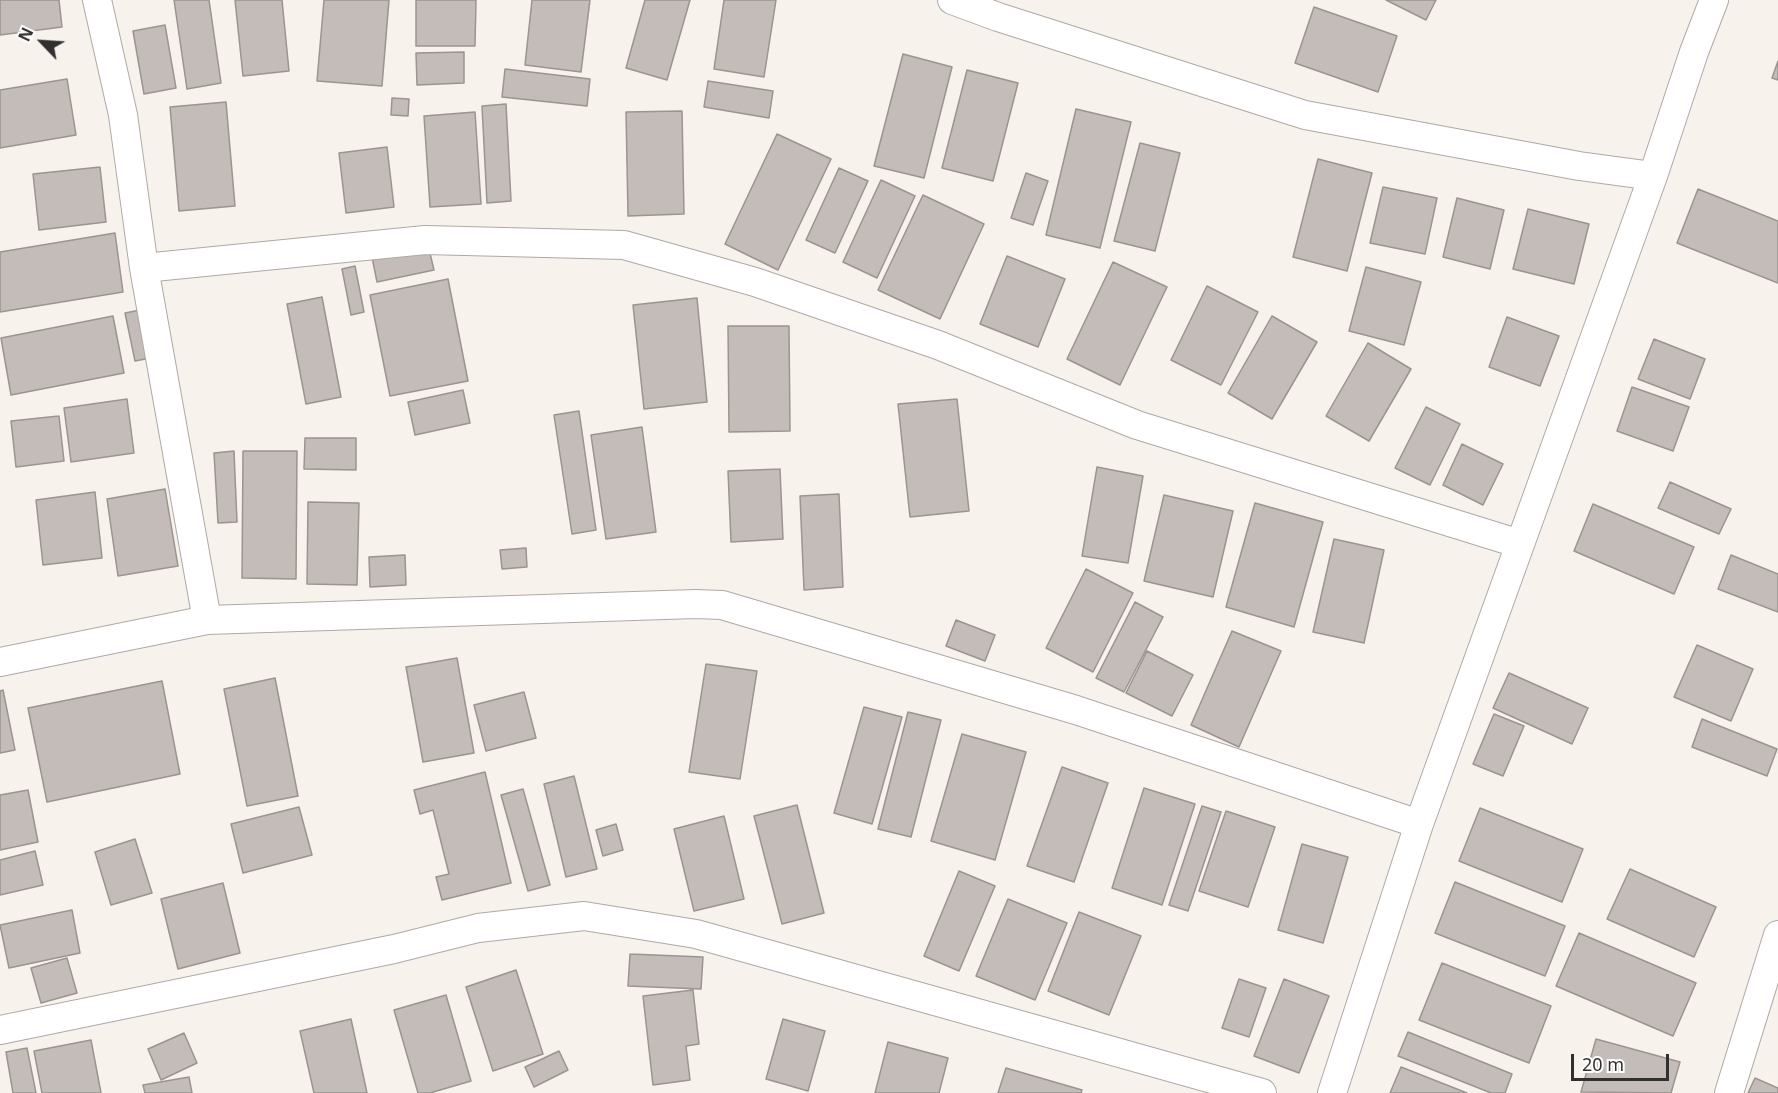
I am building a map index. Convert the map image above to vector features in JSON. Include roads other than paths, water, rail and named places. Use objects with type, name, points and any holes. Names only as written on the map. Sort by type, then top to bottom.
[{"type":"street","points":[[97,0],[123,116],[144,268],[207,620]]},
{"type":"street","points":[[952,0],[998,17],[1305,115],[1579,166],[1653,176]]},
{"type":"street","points":[[1332,1093],[1419,824],[1653,176],[1694,52],[1714,0]]},
{"type":"street","points":[[144,268],[425,240],[624,245],[755,282],[938,345],[1137,426],[1520,544]]},
{"type":"street","points":[[0,662],[207,620],[722,605],[1076,710],[1419,824]]},
{"type":"street","points":[[0,1030],[394,949],[478,928],[584,916],[696,934],[1262,1093]]},
{"type":"street","points":[[1729,1093],[1778,935]]}]
